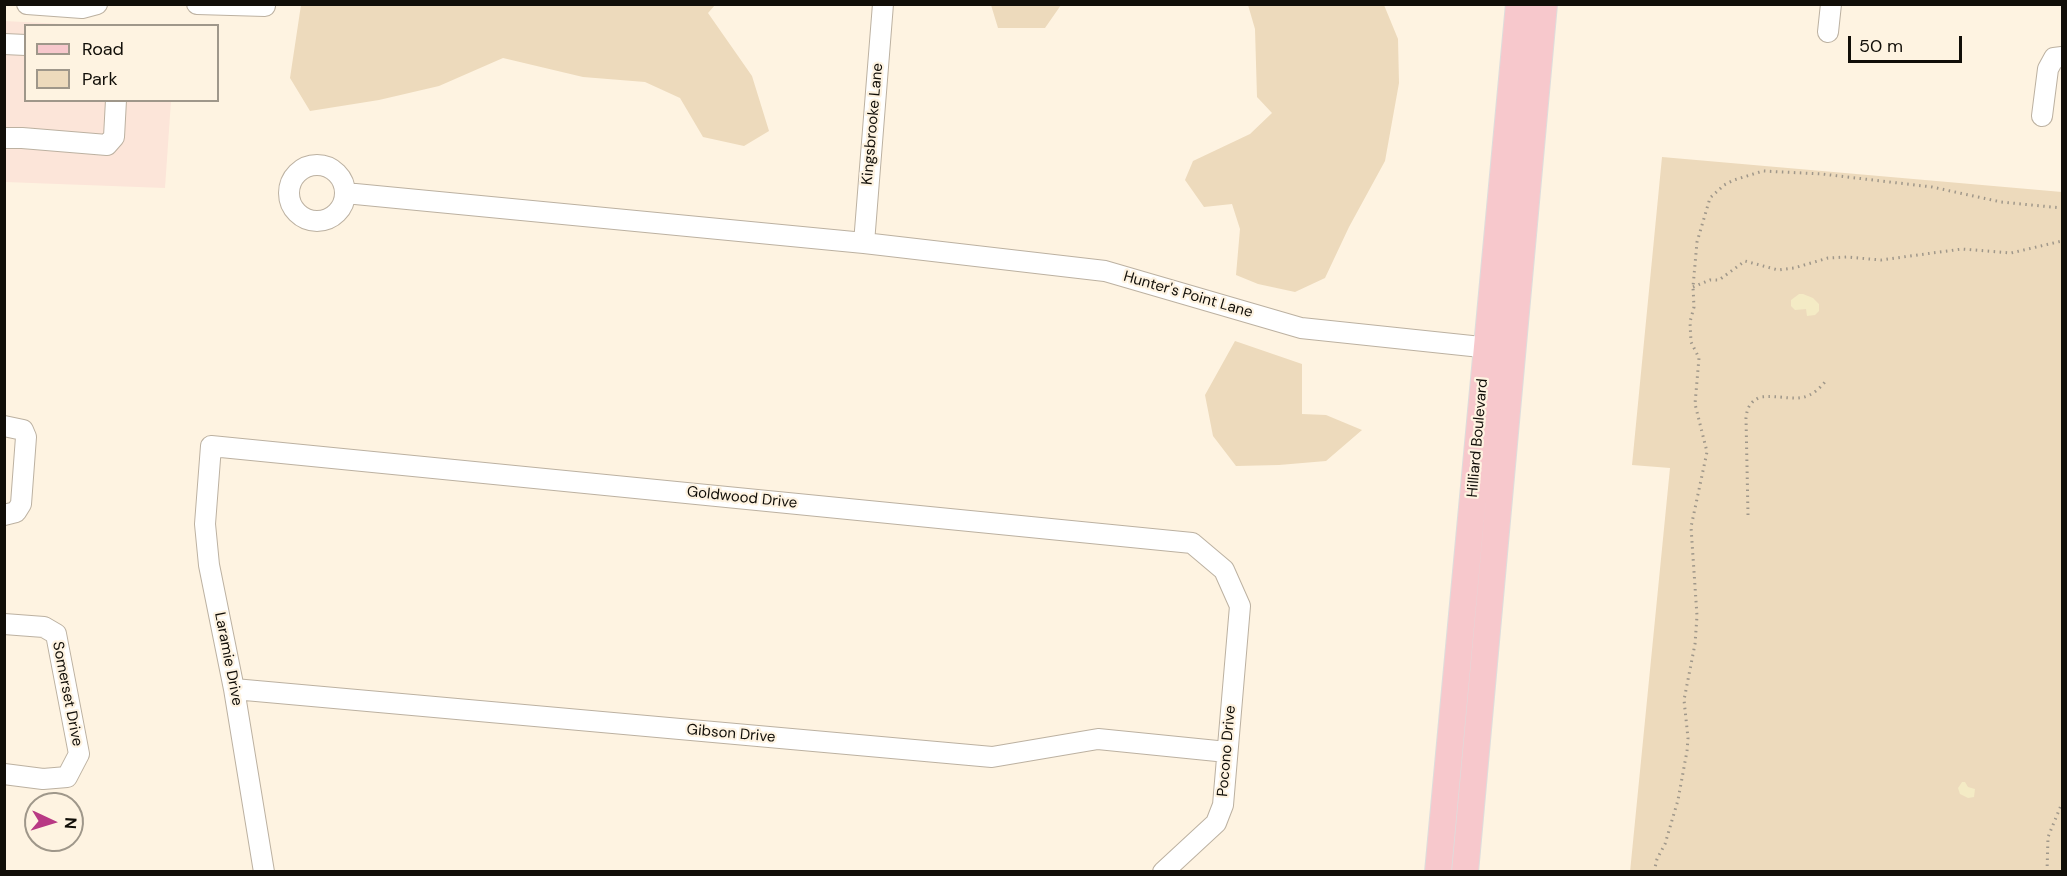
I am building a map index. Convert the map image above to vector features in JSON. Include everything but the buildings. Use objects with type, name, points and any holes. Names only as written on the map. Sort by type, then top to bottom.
[{"type":"main road","name":"Hilliard Boulevard","points":[[1438,872],[1520,4]]},
{"type":"main road","name":"Hilliard Boulevard","points":[[1465,872],[1544,4]]},
{"type":"street","points":[[27,4],[82,8],[97,4]]},
{"type":"street","points":[[197,4],[265,6],[265,4]]},
{"type":"street","name":"Kingsbrooke Lane","points":[[864,243],[883,4]]},
{"type":"street","points":[[1828,32],[1831,4]]},
{"type":"street","points":[[4,44],[24,45]]},
{"type":"street","points":[[2042,116],[2048,69],[2054,58],[2062,57]]},
{"type":"street","points":[[4,138],[107,146],[114,137],[116,102]]},
{"type":"street","name":"Hunter's Point Lane","points":[[345,193],[864,243],[1105,271],[1301,328],[1511,350]]},
{"type":"street","points":[[4,426],[23,430],[26,437],[21,504],[16,512],[4,515]]},
{"type":"street","name":"Goldwood Drive","points":[[211,446],[1192,543],[1224,570],[1240,606]]},
{"type":"street","name":"Laramie Drive","points":[[211,446],[205,524],[209,565],[234,689],[264,872]]},
{"type":"street","name":"Pocono Drive","points":[[1162,872],[1216,823],[1223,805],[1240,606]]},
{"type":"street","name":"Somerset Drive","points":[[4,624],[44,627],[56,634],[79,754],[67,777],[43,778],[4,774]]},
{"type":"street","name":"Gibson Drive","points":[[234,689],[992,758],[1098,739],[1227,752]]},
{"type":"path","points":[[1654,872],[1678,800],[1688,738],[1684,700],[1697,616],[1691,527],[1707,452],[1695,404],[1699,358],[1691,342],[1690,322],[1694,307],[1693,287],[1697,242],[1710,198],[1724,185],[1763,171],[1822,174],[1932,187],[2001,202],[2062,208]]},
{"type":"path","points":[[1693,287],[1710,280],[1719,280],[1745,261],[1771,269],[1787,269],[1828,258],[1881,260],[1962,249],[2011,253],[2062,241]]},
{"type":"path","points":[[1748,515],[1746,418],[1749,406],[1760,397],[1808,397],[1825,382]]},
{"type":"path","points":[[2047,872],[2048,837],[2062,803]]},
{"type":"shaded area","points":[[4,21],[63,24],[24,24],[24,102],[171,102],[165,188],[5,182]]},
{"type":"green space","points":[[991,4],[1061,5],[1045,28],[998,28]]},
{"type":"green space","points":[[301,5],[715,5],[708,13],[752,76],[769,131],[744,146],[703,137],[680,98],[645,82],[583,77],[503,58],[439,86],[379,100],[310,111],[290,78]]},
{"type":"green space","points":[[1248,5],[1384,5],[1398,39],[1399,83],[1385,161],[1349,227],[1325,278],[1295,292],[1258,284],[1236,275],[1240,229],[1232,204],[1204,207],[1185,180],[1193,161],[1250,134],[1272,113],[1257,97],[1255,29]]},
{"type":"green space","points":[[1662,157],[2062,192],[2062,871],[1630,872],[1670,468],[1632,465]]},
{"type":"green space","points":[[1235,341],[1302,364],[1302,414],[1326,415],[1362,430],[1326,461],[1236,466],[1213,436],[1205,395]]},
{"type":"sand","points":[[1803,294],[1813,298],[1819,304],[1819,311],[1815,315],[1807,316],[1806,309],[1795,310],[1791,306],[1791,300]]},
{"type":"sand","points":[[1962,782],[1975,789],[1974,797],[1968,798],[1960,794],[1958,788]]}]
